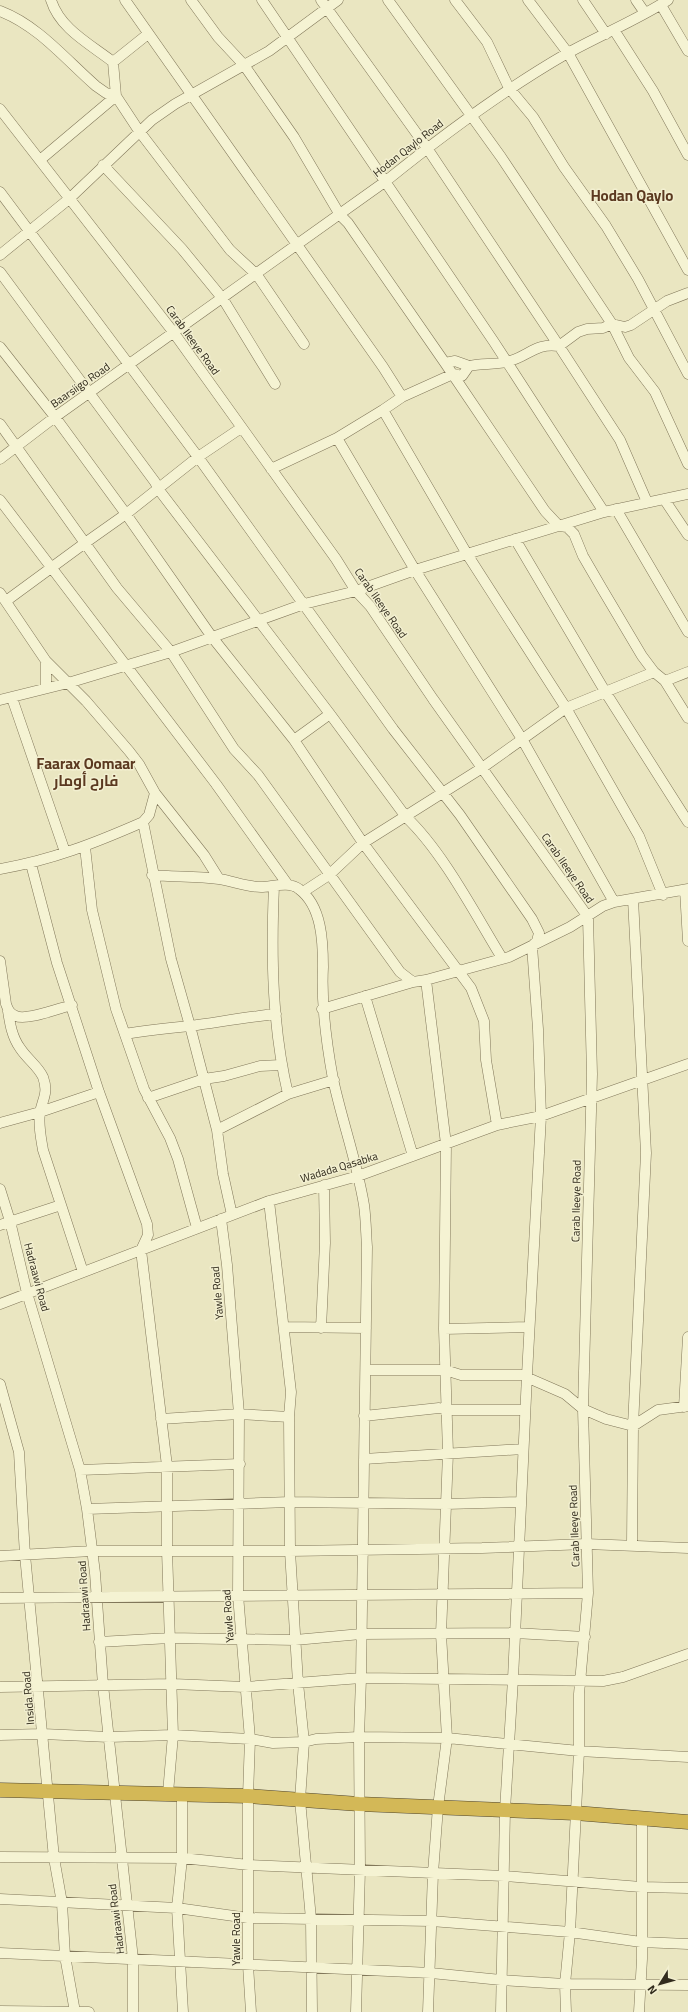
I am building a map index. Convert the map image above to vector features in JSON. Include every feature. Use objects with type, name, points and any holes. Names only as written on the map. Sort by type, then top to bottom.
[{"type":"highway","points":[[0,1790],[248,1796],[359,1804],[575,1813],[688,1822]]},
{"type":"street","points":[[51,0],[58,17],[68,27],[113,62],[116,96],[139,131],[230,250],[256,275],[304,344]]},
{"type":"street","points":[[125,0],[148,34],[193,94],[383,367],[402,397]]},
{"type":"street","points":[[191,0],[218,37],[244,65],[294,137],[340,214],[446,363],[545,511],[559,526],[567,527],[574,534],[600,588],[642,656],[654,672],[665,680],[688,718]]},
{"type":"street","points":[[262,0],[386,181],[507,362],[604,512]]},
{"type":"street","points":[[320,0],[427,148],[559,346],[620,440],[647,502]]},
{"type":"street","points":[[0,255],[69,198],[139,131],[175,104],[269,51],[286,36],[338,0]]},
{"type":"street","points":[[388,0],[501,157],[612,324],[629,358],[655,392],[688,464]]},
{"type":"street","points":[[455,0],[487,42],[509,88],[533,117],[564,167],[606,226],[655,309],[688,374]]},
{"type":"street","points":[[528,0],[568,53],[688,270]]},
{"type":"street","points":[[583,0],[610,32],[653,91],[688,155]]},
{"type":"street","points":[[636,0],[645,13]]},
{"type":"street","points":[[664,2],[688,51]]},
{"type":"street","name":"Hodan Qaylo Road","points":[[174,333],[386,181],[427,148],[509,88],[568,53],[664,2]]},
{"type":"street","points":[[0,12],[15,18],[41,36],[96,86],[106,93],[116,96]]},
{"type":"street","points":[[113,62],[148,34]]},
{"type":"street","points":[[40,160],[116,96]]},
{"type":"street","name":"Carab Ileeye Road","points":[[0,109],[174,333],[336,559],[356,591],[370,606],[482,768],[588,917],[592,1074],[583,1410],[588,1593],[579,1694],[579,1751],[571,1880],[570,1932],[565,1984],[566,2012]]},
{"type":"street","points":[[103,165],[182,249],[222,299],[275,384]]},
{"type":"street","points":[[0,192],[198,457],[393,728],[443,793],[532,918],[539,933],[537,941],[532,946],[538,1029],[540,1116],[526,1376],[513,1679],[505,1810],[500,2012]]},
{"type":"street","points":[[0,272],[155,482],[159,490],[330,714],[406,817],[416,827],[443,864],[502,958]]},
{"type":"street","points":[[446,363],[455,361],[469,366],[486,363],[507,362],[536,348],[549,344],[559,346],[578,332],[587,329],[603,328],[612,324],[625,327],[631,325],[667,301],[688,293]]},
{"type":"street","name":"Baarsiigo Road","points":[[0,459],[55,417],[174,333]]},
{"type":"street","points":[[0,347],[55,417],[126,514],[212,637],[294,740],[363,843],[471,988],[484,1021],[486,1060],[497,1125]]},
{"type":"street","points":[[271,469],[337,438],[402,397],[453,374],[462,376],[469,366]]},
{"type":"street","points":[[383,410],[467,554],[566,708],[639,836],[663,895]]},
{"type":"street","points":[[0,424],[117,588],[171,652],[234,749],[258,775],[400,972],[413,982]]},
{"type":"street","points":[[6,602],[51,567],[159,490],[198,457],[241,428]]},
{"type":"street","points":[[337,438],[415,570],[522,739],[614,902]]},
{"type":"street","points":[[0,700],[68,683],[171,652],[304,604],[356,591],[415,570],[604,512],[688,494]]},
{"type":"street","points":[[664,499],[688,535]]},
{"type":"street","points":[[0,500],[216,784],[288,885]]},
{"type":"street","points":[[616,509],[688,632]]},
{"type":"street","points":[[515,539],[606,693],[688,822]]},
{"type":"street","points":[[0,593],[46,662],[68,683],[132,756],[155,793],[204,855],[219,880]]},
{"type":"street","points":[[46,662],[46,688]]},
{"type":"street","points":[[303,892],[329,874],[363,843],[482,768],[566,708],[606,693],[654,672]]},
{"type":"street","points":[[665,680],[688,672]]},
{"type":"street","points":[[12,698],[65,852]]},
{"type":"street","points":[[294,740],[330,714]]},
{"type":"street","points":[[0,869],[31,864],[65,852],[85,847],[143,822],[149,815],[155,793]]},
{"type":"street","points":[[143,822],[152,875],[171,959],[217,1130],[223,1174],[232,1215]]},
{"type":"street","points":[[85,847],[92,910],[116,1009],[148,1098],[170,1138],[178,1159],[197,1228]]},
{"type":"street","points":[[31,864],[57,963],[72,1005],[99,1092],[147,1224],[148,1235],[141,1250],[167,1466],[168,1595],[175,1794],[182,1858],[177,1908],[183,2012]]},
{"type":"street","points":[[152,875],[219,880],[259,887],[288,885],[298,888],[303,892],[317,915],[321,930],[323,956],[322,1009],[334,1080],[358,1176],[364,1206],[366,1227],[366,1370],[364,1416],[361,1678],[358,1737],[360,1869],[356,2012]]},
{"type":"street","points":[[274,886],[272,938],[276,1014],[281,1064],[288,1094]]},
{"type":"street","points":[[322,1009],[502,958],[532,946],[588,917],[603,906],[614,902],[663,895],[687,889],[688,941]]},
{"type":"street","points":[[632,1545],[633,1426],[646,1153],[633,899]]},
{"type":"street","points":[[0,961],[12,1032],[20,1049],[36,1067],[42,1077],[46,1099],[40,1112],[40,1131],[43,1150],[83,1272]]},
{"type":"street","points":[[426,980],[446,1144],[444,1329],[448,1453],[441,1634],[447,1738],[438,1807],[431,1921],[431,1973],[428,2012]]},
{"type":"street","points":[[365,996],[414,1156]]},
{"type":"street","points":[[8,1011],[13,1015],[20,1017],[72,1005]]},
{"type":"street","points":[[126,1034],[157,1028],[190,1026],[233,1018],[276,1014]]},
{"type":"street","points":[[148,1098],[204,1079],[224,1076],[260,1066],[281,1064]]},
{"type":"street","name":"Wadada Qasabka","points":[[0,1304],[269,1201],[358,1176],[497,1125],[540,1116],[642,1082],[688,1064]]},
{"type":"street","points":[[217,1130],[288,1094],[334,1080]]},
{"type":"street","points":[[0,1123],[40,1112],[99,1092]]},
{"type":"street","points":[[321,1328],[325,1243],[324,1185]]},
{"type":"street","name":"Hadraawi Road","points":[[0,1189],[10,1221],[27,1293],[80,1470],[87,1509],[97,1597],[103,1685],[116,1792],[121,1857],[133,1959],[133,2012]]},
{"type":"street","points":[[269,1201],[291,1392],[289,1416],[290,1551],[298,1683],[304,1742],[300,1800],[311,1919],[310,1967],[312,2012]]},
{"type":"street","points":[[0,1225],[61,1205]]},
{"type":"street","name":"Yawle Road","points":[[221,1219],[228,1272],[239,1414],[240,1464],[238,1595],[250,1739],[248,1796],[248,1965],[251,2012]]},
{"type":"street","points":[[284,1327],[366,1328]]},
{"type":"street","points":[[444,1329],[529,1327]]},
{"type":"street","points":[[366,1370],[445,1370],[461,1375],[526,1376],[565,1394],[583,1410],[606,1419],[633,1426],[658,1410],[686,1407],[688,1337]]},
{"type":"street","name":"Insida Road","points":[[0,1384],[19,1452],[25,1555],[39,1685],[54,1858],[62,1903],[65,1956],[75,2012]]},
{"type":"street","points":[[364,1416],[439,1408],[447,1410],[525,1410]]},
{"type":"street","points":[[161,1420],[239,1414],[289,1416]]},
{"type":"street","points":[[364,1459],[523,1449]]},
{"type":"street","points":[[80,1470],[240,1464]]},
{"type":"street","points":[[87,1509],[290,1502],[363,1501],[446,1504],[521,1502]]},
{"type":"street","points":[[0,1556],[92,1551],[290,1551],[586,1544],[688,1548]]},
{"type":"street","points":[[0,1598],[168,1595],[442,1595],[588,1593]]},
{"type":"street","points":[[99,1642],[170,1638],[295,1640],[361,1634],[515,1633],[585,1637]]},
{"type":"street","points":[[0,1687],[39,1685],[172,1684],[245,1687],[361,1678],[603,1681],[622,1677],[688,1654]]},
{"type":"street","points":[[0,1736],[43,1734],[109,1737],[173,1735],[250,1739],[273,1742],[304,1742],[316,1739],[358,1737],[447,1738],[579,1751],[688,1757]]},
{"type":"street","points":[[639,2012],[641,1983],[642,1819]]},
{"type":"street","points":[[0,1857],[182,1858],[249,1865],[504,1876],[571,1880],[641,1887],[688,1888]]},
{"type":"street","points":[[0,1899],[177,1908],[248,1918],[431,1921],[570,1932],[641,1942],[688,1944]]},
{"type":"street","points":[[0,1953],[431,1973],[501,1980],[565,1984],[641,1983],[688,1985]]},
{"type":"street","points":[[0,2011],[89,2012]]},
{"type":"district","name":"Hodan Qaylo","points":[[632,195]]},
{"type":"district","name":"Faarax Oomaar فارح أومار","points":[[86,772]]}]
